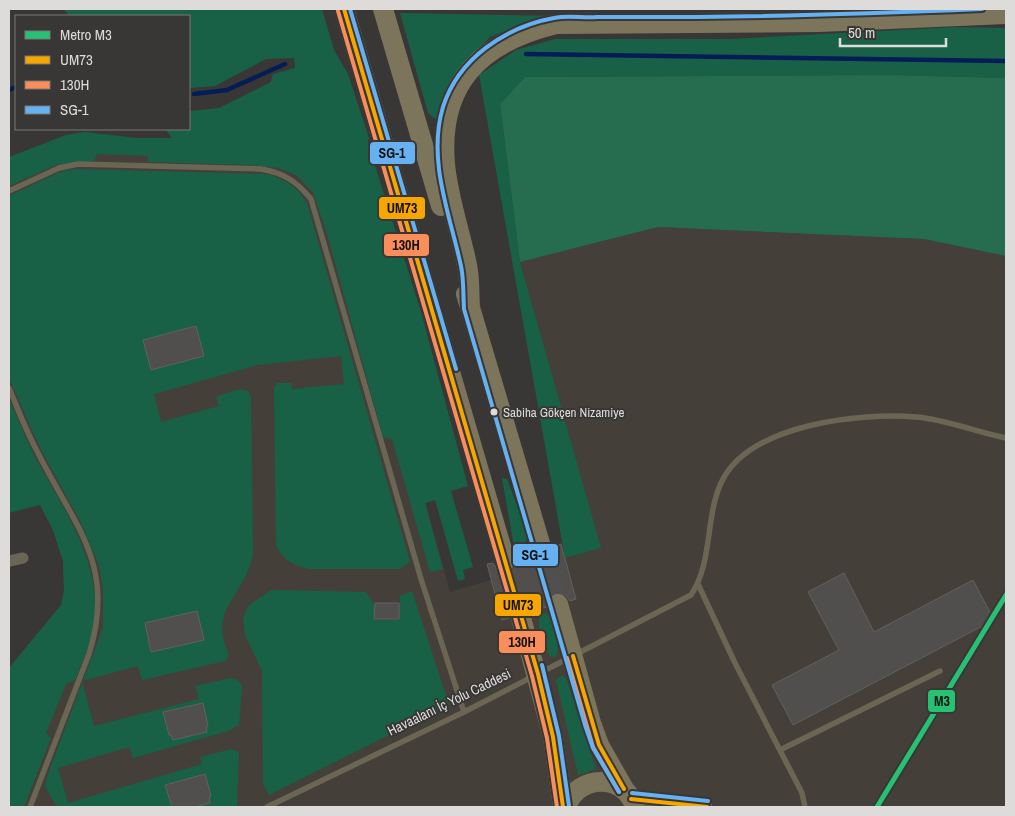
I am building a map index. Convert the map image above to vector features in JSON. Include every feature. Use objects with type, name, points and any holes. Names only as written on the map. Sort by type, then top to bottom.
[{"type":"highway","points":[[344,9],[505,560]]},
{"type":"highway","points":[[383,9],[542,550]]},
{"type":"highway","points":[[953,9],[1006,10]]},
{"type":"highway","points":[[470,306],[468,266],[452,208],[445,164],[446,129],[450,110],[461,81],[485,54],[504,42],[526,31],[556,24],[819,22],[1006,14]]},
{"type":"highway","points":[[558,604],[598,745],[630,799]]},
{"type":"highway","points":[[520,614],[538,674],[553,737],[565,807]]},
{"type":"highway","points":[[565,807],[574,793],[591,782],[612,783],[630,799]]},
{"type":"street","points":[[9,561],[22,558]]},
{"type":"street","points":[[630,799],[707,807]]},
{"type":"lane","points":[[9,191],[59,168],[102,164],[261,169],[279,172],[301,186],[311,199],[421,579],[447,666],[464,712]]},
{"type":"lane","points":[[9,388],[37,451],[75,521],[94,564],[98,586],[97,629],[30,807]]},
{"type":"lane","points":[[805,807],[802,793],[734,663],[698,584],[713,511],[722,480],[744,456],[773,439],[817,422],[866,416],[893,416],[928,419],[1006,438]]},
{"type":"lane","name":"Havaalanı İç Yolu Caddesi","points":[[267,807],[464,712],[691,595],[698,584]]},
{"type":"lane","points":[[780,750],[940,671]]},
{"type":"shaded area","points":[[85,144],[302,153],[421,486],[450,592],[600,548],[520,262],[658,227],[924,239],[1006,256],[1006,807],[9,807],[9,668],[61,605],[64,591],[63,561],[53,530],[36,496],[9,464],[9,173]]},
{"type":"green space","points":[[64,9],[322,9],[334,50],[348,74],[369,138],[368,143],[421,312],[468,486],[451,491],[473,567],[463,570],[465,579],[458,581],[435,500],[425,503],[443,569],[430,572],[392,439],[383,437],[327,234],[313,192],[296,175],[278,168],[251,165],[149,162],[147,156],[97,154],[94,161],[56,165],[9,186],[9,157],[66,135],[85,132],[136,138],[172,138],[166,130],[190,130],[190,111],[219,108],[271,82],[273,74],[295,68],[294,58],[266,59],[215,86],[190,88],[190,15],[68,15]]},
{"type":"green space","points":[[400,13],[563,16],[522,24],[490,37],[459,68],[439,122],[428,113]]},
{"type":"green space","points":[[956,27],[1006,28],[1006,78],[890,75],[525,77],[500,104],[520,262],[601,548],[565,558],[479,75],[516,50],[555,39],[731,39]]},
{"type":"green space","points":[[890,75],[1006,78],[1006,256],[924,239],[658,227],[520,262],[500,104],[525,77]]},
{"type":"green space","points":[[74,169],[267,174],[285,181],[299,192],[307,203],[410,562],[399,569],[309,569],[289,561],[282,555],[276,545],[274,387],[277,383],[291,383],[292,389],[344,384],[341,356],[258,365],[154,394],[161,422],[219,406],[216,397],[240,389],[248,391],[251,397],[253,554],[249,569],[230,603],[222,625],[223,639],[229,655],[225,661],[142,680],[138,666],[83,681],[103,628],[103,588],[99,565],[79,519],[41,450],[9,378],[9,196],[60,172]]},
{"type":"green space","points":[[9,399],[34,455],[79,538],[93,583],[95,606],[92,635],[88,648],[75,680],[66,684],[46,733],[51,738],[24,807],[9,807],[9,668],[61,605],[64,591],[63,561],[53,530],[40,505],[9,513]]},
{"type":"green space","points":[[502,478],[507,479],[528,536],[525,545],[517,546],[513,541]]},
{"type":"green space","points":[[271,590],[366,592],[375,606],[375,620],[398,620],[400,596],[412,591],[449,705],[269,795],[263,784],[262,671],[245,635],[243,618],[248,606]]},
{"type":"green space","points":[[546,613],[551,616],[557,637],[558,648],[555,657],[549,656],[539,630],[539,616]]},
{"type":"green space","points":[[562,675],[566,678],[596,769],[578,775],[556,680]]},
{"type":"green space","points":[[231,678],[239,681],[242,686],[239,725],[228,731],[133,758],[129,747],[58,768],[68,803],[202,764],[200,757],[232,749],[239,752],[237,807],[57,807],[45,786],[82,683],[94,726],[199,699],[195,686]]},
{"type":"building","points":[[196,326],[204,356],[151,370],[143,340]]},
{"type":"building","points":[[561,544],[576,599],[570,601],[566,595],[555,592],[549,596],[547,607],[532,611],[524,603],[516,603],[509,610],[509,618],[502,620],[487,564],[493,563],[497,569],[508,571],[514,568],[516,557],[530,553],[534,559],[545,561],[551,558],[553,546]]},
{"type":"building","points":[[844,573],[874,632],[973,580],[994,620],[793,725],[772,685],[839,650],[808,592]]},
{"type":"building","points":[[375,603],[399,603],[399,619],[374,619]]},
{"type":"building","points":[[197,611],[204,640],[151,652],[145,623]]},
{"type":"building","points":[[203,703],[208,726],[206,727],[207,732],[173,740],[171,735],[169,735],[163,712]]},
{"type":"building","points":[[205,774],[211,796],[209,797],[210,803],[195,807],[172,807],[165,785]]},
{"type":"waterway","points":[[526,54],[1006,61]]},
{"type":"waterway","points":[[194,94],[227,90],[285,64]]},
{"type":"waterway","points":[[9,90],[15,87]]},
{"type":"tunnel","points":[[542,550],[558,604]]},
{"type":"tunnel","points":[[505,560],[520,614]]},
{"type":"metro line","name":"M3","points":[[877,807],[1006,595]]},
{"type":"transit line","name":"UM73","points":[[344,9],[538,674],[553,737],[563,807]]},
{"type":"transit line","name":"SG-1","points":[[350,9],[456,369]]},
{"type":"transit line","name":"SG-1","points":[[619,792],[593,748],[585,725],[464,309],[462,271],[446,207],[439,167],[439,127],[443,107],[450,90],[472,60],[501,37],[536,22],[559,17],[767,16],[982,9]]},
{"type":"transit line","name":"130H","points":[[338,11],[532,676],[547,738],[557,807]]},
{"type":"transit line","name":"UM73","points":[[573,656],[599,745],[624,789]]},
{"type":"transit line","name":"130H","points":[[567,658],[593,747],[619,792]]},
{"type":"transit line","name":"SG-1","points":[[542,665],[559,736],[569,806]]},
{"type":"transit line","name":"SG-1","points":[[632,793],[708,801]]},
{"type":"transit line","name":"UM73","points":[[631,799],[707,807]]},
{"type":"place","name":"Sabiha Gökçen Nizamiye","points":[[494,412]]}]
